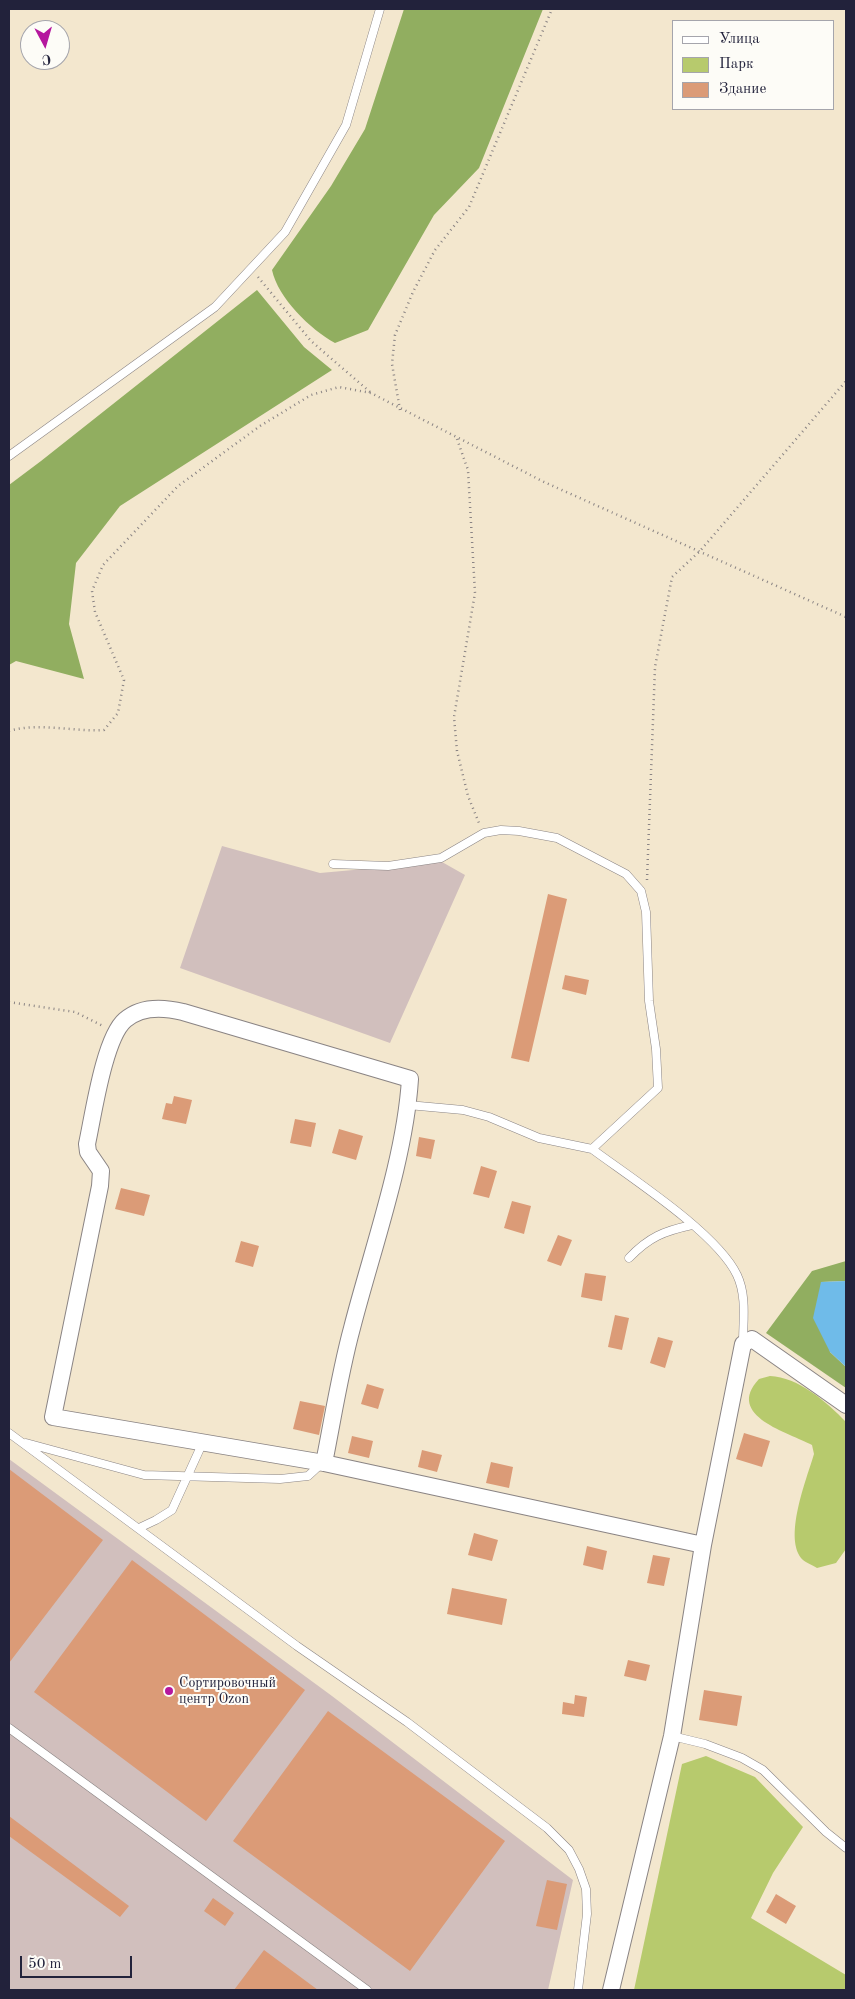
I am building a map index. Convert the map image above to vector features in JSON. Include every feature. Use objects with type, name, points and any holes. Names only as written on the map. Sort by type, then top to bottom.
[{"type":"street","points":[[324,1462],[351,1330],[391,1181],[408,1106],[410,1079],[183,1012],[164,1008],[144,1010],[125,1020],[115,1032],[99,1084],[87,1144],[88,1152],[101,1170],[100,1186],[53,1417],[324,1462],[703,1545]]},
{"type":"street","points":[[611,1990],[672,1736],[703,1545],[743,1344],[752,1339],[846,1405]]},
{"type":"lane","points":[[9,456],[215,307],[285,232],[346,125],[380,9]]},
{"type":"lane","points":[[333,864],[388,866],[441,858],[484,833],[501,830],[519,831],[557,838],[626,874],[641,891],[646,912],[649,1001],[656,1049],[658,1088],[592,1149]]},
{"type":"lane","points":[[408,1106],[462,1110],[489,1117],[540,1138],[592,1149],[692,1225],[719,1249],[737,1274],[744,1297],[743,1344]]},
{"type":"lane","points":[[629,1258],[644,1243],[668,1230],[692,1225]]},
{"type":"lane","points":[[9,1433],[297,1646],[407,1722],[547,1828],[569,1850],[584,1882],[587,1905],[578,1990]]},
{"type":"lane","points":[[18,1439],[38,1447],[144,1475],[280,1479],[308,1476],[324,1462]]},
{"type":"lane","points":[[138,1528],[172,1510],[203,1442]]},
{"type":"lane","points":[[9,1728],[367,1990]]},
{"type":"lane","points":[[672,1736],[705,1744],[733,1754],[763,1770],[826,1832],[846,1848]]},
{"type":"path","points":[[400,410],[392,364],[395,334],[413,292],[436,250],[469,207],[552,9]]},
{"type":"path","points":[[251,269],[311,341],[371,393],[400,410],[544,482],[846,618]]},
{"type":"path","points":[[647,883],[655,667],[672,577],[700,551],[846,381]]},
{"type":"path","points":[[9,731],[25,726],[86,731],[104,730],[118,713],[124,680],[95,612],[92,591],[103,564],[178,486],[260,426],[311,395],[339,387],[371,393]]},
{"type":"path","points":[[456,438],[468,470],[475,593],[454,717],[457,751],[468,796],[484,833]]},
{"type":"path","points":[[9,1002],[75,1012],[115,1032]]},
{"type":"shaded area","points":[[222,846],[320,873],[442,862],[465,875],[390,1043],[180,968]]},
{"type":"shaded area","points":[[9,1459],[332,1696],[573,1880],[548,1990],[9,1990]]},
{"type":"green space","points":[[404,9],[543,9],[479,168],[434,215],[368,330],[335,343],[315,330],[296,312],[275,281],[272,270],[331,186],[365,129]]},
{"type":"green space","points":[[257,290],[304,347],[332,370],[120,506],[76,563],[69,624],[84,679],[16,661],[9,665],[9,485]]},
{"type":"green space","points":[[846,1261],[846,1281],[821,1282],[830,1352],[846,1367],[846,1388],[766,1333],[812,1271]]},
{"type":"green space","points":[[770,1376],[781,1377],[811,1392],[846,1422],[846,1549],[836,1563],[817,1568],[803,1560],[797,1551],[795,1524],[814,1454],[812,1445],[776,1429],[764,1421],[755,1413],[749,1403],[750,1392],[759,1379]]},
{"type":"green space","points":[[706,1756],[755,1777],[803,1827],[773,1873],[751,1918],[846,1975],[846,1990],[634,1990],[682,1764]]},
{"type":"water","points":[[846,1281],[846,1367],[830,1352],[813,1318],[821,1282]]},
{"type":"building","points":[[548,894],[567,899],[529,1062],[511,1058]]},
{"type":"building","points":[[565,975],[589,980],[586,995],[562,989]]},
{"type":"building","points":[[174,1096],[192,1100],[186,1124],[162,1119],[166,1103],[172,1104]]},
{"type":"building","points":[[295,1119],[316,1123],[311,1147],[290,1143]]},
{"type":"building","points":[[339,1129],[363,1136],[356,1160],[332,1153]]},
{"type":"building","points":[[419,1137],[435,1140],[431,1159],[416,1156]]},
{"type":"building","points":[[481,1166],[497,1171],[489,1198],[473,1194]]},
{"type":"building","points":[[121,1188],[150,1195],[144,1216],[115,1209]]},
{"type":"building","points":[[512,1201],[531,1206],[524,1234],[504,1228]]},
{"type":"building","points":[[558,1235],[572,1240],[561,1266],[547,1261]]},
{"type":"building","points":[[241,1241],[259,1246],[253,1267],[235,1262]]},
{"type":"building","points":[[585,1273],[606,1276],[602,1301],[581,1297]]},
{"type":"building","points":[[615,1315],[629,1318],[622,1350],[608,1347]]},
{"type":"building","points":[[658,1337],[673,1341],[665,1368],[650,1363]]},
{"type":"building","points":[[367,1384],[384,1389],[378,1409],[361,1404]]},
{"type":"building","points":[[300,1401],[325,1406],[319,1435],[293,1429]]},
{"type":"building","points":[[744,1433],[770,1441],[762,1467],[736,1459]]},
{"type":"building","points":[[352,1436],[373,1441],[369,1458],[348,1453]]},
{"type":"building","points":[[422,1450],[442,1455],[437,1472],[418,1467]]},
{"type":"building","points":[[491,1462],[513,1467],[509,1488],[486,1483]]},
{"type":"building","points":[[9,1469],[103,1540],[9,1663]]},
{"type":"building","points":[[474,1533],[498,1540],[492,1561],[468,1555]]},
{"type":"building","points":[[587,1546],[607,1551],[603,1570],[583,1565]]},
{"type":"building","points":[[653,1555],[670,1558],[664,1586],[647,1583]]},
{"type":"building","name":"Сортировочный центр Ozon","points":[[132,1560],[305,1690],[206,1821],[34,1692]]},
{"type":"building","points":[[452,1588],[507,1599],[502,1625],[447,1614]]},
{"type":"building","points":[[628,1660],[650,1665],[646,1681],[624,1676]]},
{"type":"building","points":[[704,1690],[742,1696],[737,1726],[699,1720]]},
{"type":"building","points":[[575,1695],[587,1697],[584,1717],[562,1714],[563,1702],[574,1704]]},
{"type":"building","points":[[328,1711],[505,1841],[410,1971],[233,1841]]},
{"type":"building","points":[[9,1816],[129,1906],[120,1917],[9,1836]]},
{"type":"building","points":[[547,1880],[567,1884],[557,1930],[536,1926]]},
{"type":"building","points":[[776,1894],[796,1906],[786,1924],[766,1912]]},
{"type":"building","points":[[213,1898],[234,1913],[225,1926],[204,1911]]},
{"type":"building","points":[[264,1950],[318,1990],[234,1990]]},
{"type":"place","name":"Сортировочный центр Ozon","points":[[169,1691]]}]
